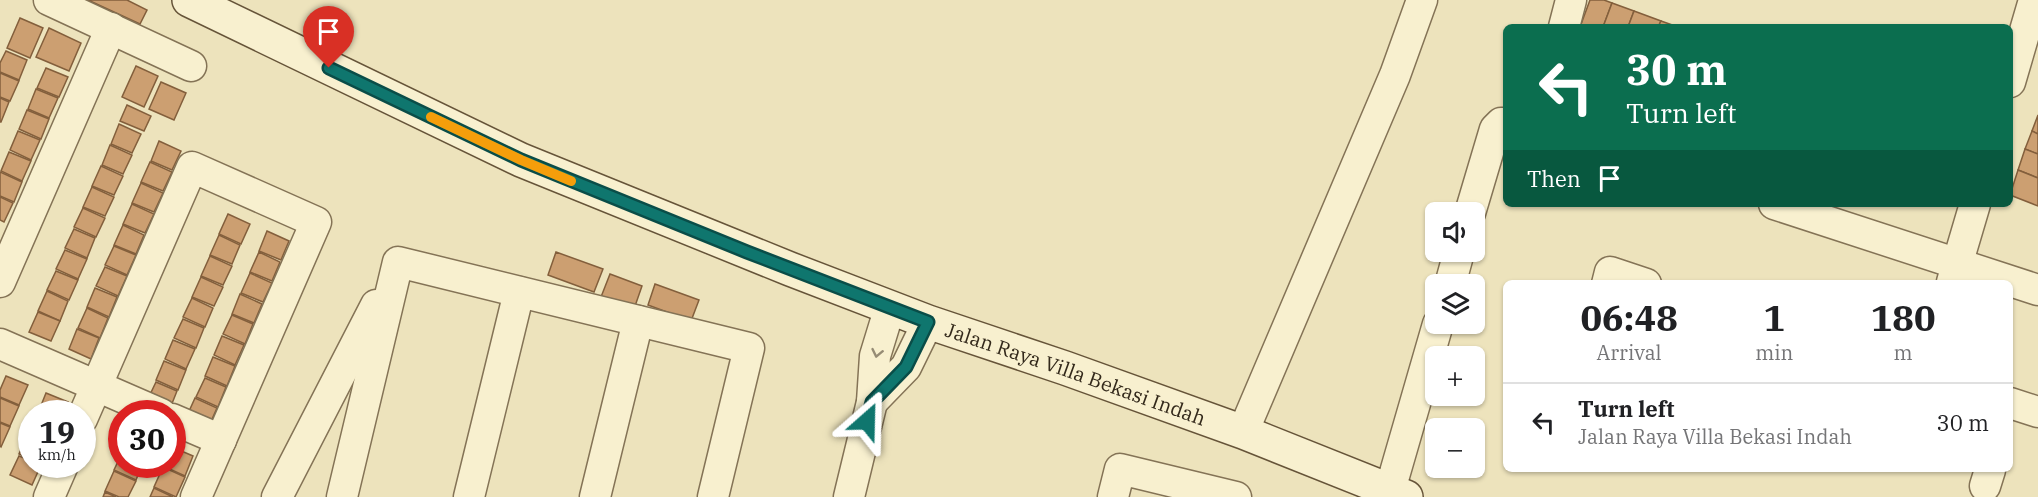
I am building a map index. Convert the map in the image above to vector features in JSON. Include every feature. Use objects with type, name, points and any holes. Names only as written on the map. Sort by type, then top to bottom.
[{"type":"main road","name":"Jalan Raya Villa Bekasi Indah","points":[[189,0],[521,160],[928,322],[1243,432],[1398,494]]},
{"type":"street","points":[[49,0],[191,66]]},
{"type":"street","points":[[1243,432],[1395,75],[1422,0]]},
{"type":"street","points":[[1565,24],[1571,0]]},
{"type":"street","points":[[2013,72],[2034,0]]},
{"type":"street","points":[[0,282],[111,28]]},
{"type":"street","points":[[1473,202],[1496,129],[1503,123]]},
{"type":"street","points":[[91,400],[192,167],[316,222],[196,497]]},
{"type":"street","points":[[1782,207],[1955,274],[1986,280]]},
{"type":"street","points":[[1955,274],[1974,207]]},
{"type":"street","points":[[399,262],[749,348],[713,497]]},
{"type":"street","points":[[278,497],[399,262]]},
{"type":"street","points":[[342,497],[399,262]]},
{"type":"street","points":[[1608,280],[1610,272],[1634,280]]},
{"type":"street","points":[[2013,285],[2038,290]]},
{"type":"street","points":[[469,497],[519,292]]},
{"type":"street","points":[[849,497],[872,402],[875,356],[890,307]]},
{"type":"street","points":[[595,497],[638,321]]},
{"type":"street","points":[[872,402],[906,367],[928,322]]},
{"type":"street","points":[[1398,494],[1436,334]]},
{"type":"street","points":[[0,344],[130,400]]},
{"type":"street","points":[[186,425],[221,440]]},
{"type":"street","points":[[1113,497],[1120,469],[1236,497]]},
{"type":"street","points":[[49,497],[57,478]]},
{"type":"building","points":[[88,0],[127,0],[147,10],[140,24]]},
{"type":"building","points":[[1590,0],[1604,0],[1612,3],[1604,24],[1581,24]]},
{"type":"building","points":[[1612,3],[1634,11],[1629,24],[1604,24]]},
{"type":"building","points":[[1634,11],[1661,21],[1660,24],[1629,24]]},
{"type":"building","points":[[20,18],[43,28],[30,58],[7,48]]},
{"type":"building","points":[[49,28],[81,43],[69,71],[36,57]]},
{"type":"building","points":[[6,51],[27,60],[19,80],[0,72],[0,63]]},
{"type":"building","points":[[136,66],[158,76],[144,107],[122,97]]},
{"type":"building","points":[[46,68],[68,77],[59,97],[37,88]]},
{"type":"building","points":[[0,73],[19,81],[10,101],[0,97]]},
{"type":"building","points":[[161,82],[186,93],[174,120],[149,109]]},
{"type":"building","points":[[36,89],[58,98],[49,118],[28,109]]},
{"type":"building","points":[[0,98],[9,102],[1,122],[0,122]]},
{"type":"building","points":[[127,105],[151,116],[144,131],[120,121]]},
{"type":"building","points":[[27,110],[49,119],[41,139],[19,129]]},
{"type":"building","points":[[2038,115],[2038,134],[2032,131]]},
{"type":"building","points":[[119,124],[141,134],[132,153],[111,144]]},
{"type":"building","points":[[18,131],[40,140],[31,160],[10,150]]},
{"type":"building","points":[[2032,131],[2038,134],[2038,154],[2025,149]]},
{"type":"building","points":[[159,141],[181,151],[172,170],[151,161]]},
{"type":"building","points":[[110,145],[132,155],[123,174],[102,165]]},
{"type":"building","points":[[2025,149],[2038,154],[2038,178],[2018,170]]},
{"type":"building","points":[[9,152],[31,161],[22,181],[1,171]]},
{"type":"building","points":[[150,162],[172,172],[163,191],[141,182]]},
{"type":"building","points":[[101,166],[123,176],[114,195],[92,186]]},
{"type":"building","points":[[2018,170],[2038,178],[2038,206],[2013,196],[2013,186]]},
{"type":"building","points":[[0,172],[22,182],[14,202],[0,196]]},
{"type":"building","points":[[141,183],[163,193],[154,212],[132,203]]},
{"type":"building","points":[[92,187],[114,197],[105,216],[83,207]]},
{"type":"building","points":[[0,197],[13,203],[4,222],[0,220]]},
{"type":"building","points":[[132,204],[154,214],[145,233],[123,224]]},
{"type":"building","points":[[83,208],[105,218],[96,237],[74,227]]},
{"type":"building","points":[[228,214],[250,224],[241,244],[219,234]]},
{"type":"building","points":[[123,225],[144,235],[136,254],[114,245]]},
{"type":"building","points":[[74,229],[95,238],[87,258],[65,248]]},
{"type":"building","points":[[267,231],[289,241],[281,260],[259,251]]},
{"type":"building","points":[[219,235],[240,245],[232,264],[210,255]]},
{"type":"building","points":[[114,246],[136,255],[127,275],[105,265]]},
{"type":"building","points":[[65,250],[87,259],[78,279],[56,269]]},
{"type":"building","points":[[259,252],[280,262],[272,281],[250,272]]},
{"type":"building","points":[[556,252],[603,269],[594,292],[548,275]]},
{"type":"building","points":[[210,256],[232,266],[223,285],[201,276]]},
{"type":"building","points":[[105,267],[127,276],[118,296],[96,286]]},
{"type":"building","points":[[56,271],[78,280],[69,300],[47,290]]},
{"type":"building","points":[[250,273],[272,283],[263,302],[241,293]]},
{"type":"building","points":[[610,274],[642,286],[634,309],[601,297]]},
{"type":"building","points":[[201,277],[223,287],[214,306],[192,297]]},
{"type":"building","points":[[655,284],[699,300],[691,321],[648,305]]},
{"type":"building","points":[[95,288],[117,297],[109,317],[87,307]]},
{"type":"building","points":[[47,291],[68,301],[60,321],[38,311]]},
{"type":"building","points":[[240,294],[262,304],[254,323],[232,314]]},
{"type":"building","points":[[192,298],[213,308],[205,327],[183,317]]},
{"type":"building","points":[[87,308],[108,318],[100,338],[78,328]]},
{"type":"building","points":[[38,312],[60,321],[51,341],[29,332]]},
{"type":"building","points":[[232,315],[253,324],[245,344],[223,334]]},
{"type":"building","points":[[183,319],[204,328],[196,348],[174,338]]},
{"type":"building","points":[[77,329],[99,338],[91,359],[69,349]]},
{"type":"building","points":[[222,336],[244,345],[235,365],[214,355]]},
{"type":"building","points":[[173,340],[195,349],[186,369],[165,359]]},
{"type":"building","points":[[213,357],[235,366],[227,386],[205,376]]},
{"type":"building","points":[[164,361],[186,370],[178,390],[156,380]]},
{"type":"building","points":[[6,376],[28,385],[21,400],[18,400],[18,405],[0,397],[0,390]]},
{"type":"building","points":[[205,378],[226,387],[218,407],[196,397]]},
{"type":"building","points":[[156,382],[177,391],[173,400],[147,400]]},
{"type":"building","points":[[46,393],[63,400],[43,400]]},
{"type":"building","points":[[0,398],[18,406],[10,426],[0,422]]},
{"type":"building","points":[[195,398],[217,408],[208,428],[186,418]]},
{"type":"building","points":[[0,423],[10,427],[1,447],[0,446]]},
{"type":"building","points":[[186,453],[193,456],[186,474]]},
{"type":"building","points":[[18,458],[18,478],[35,478],[32,485],[10,475]]},
{"type":"building","points":[[111,478],[129,478],[136,481],[128,497],[119,497],[105,491]]},
{"type":"building","points":[[158,478],[185,478],[176,497],[154,487]]},
{"type":"building","points":[[154,488],[173,497],[150,497]]},
{"type":"building","points":[[105,492],[116,497],[103,497]]},
{"type":"slow traffic","points":[[431,117],[571,181]]},
{"type":"route","points":[[329,68],[521,160],[747,252],[928,322],[906,367],[872,402],[867,421]]}]
